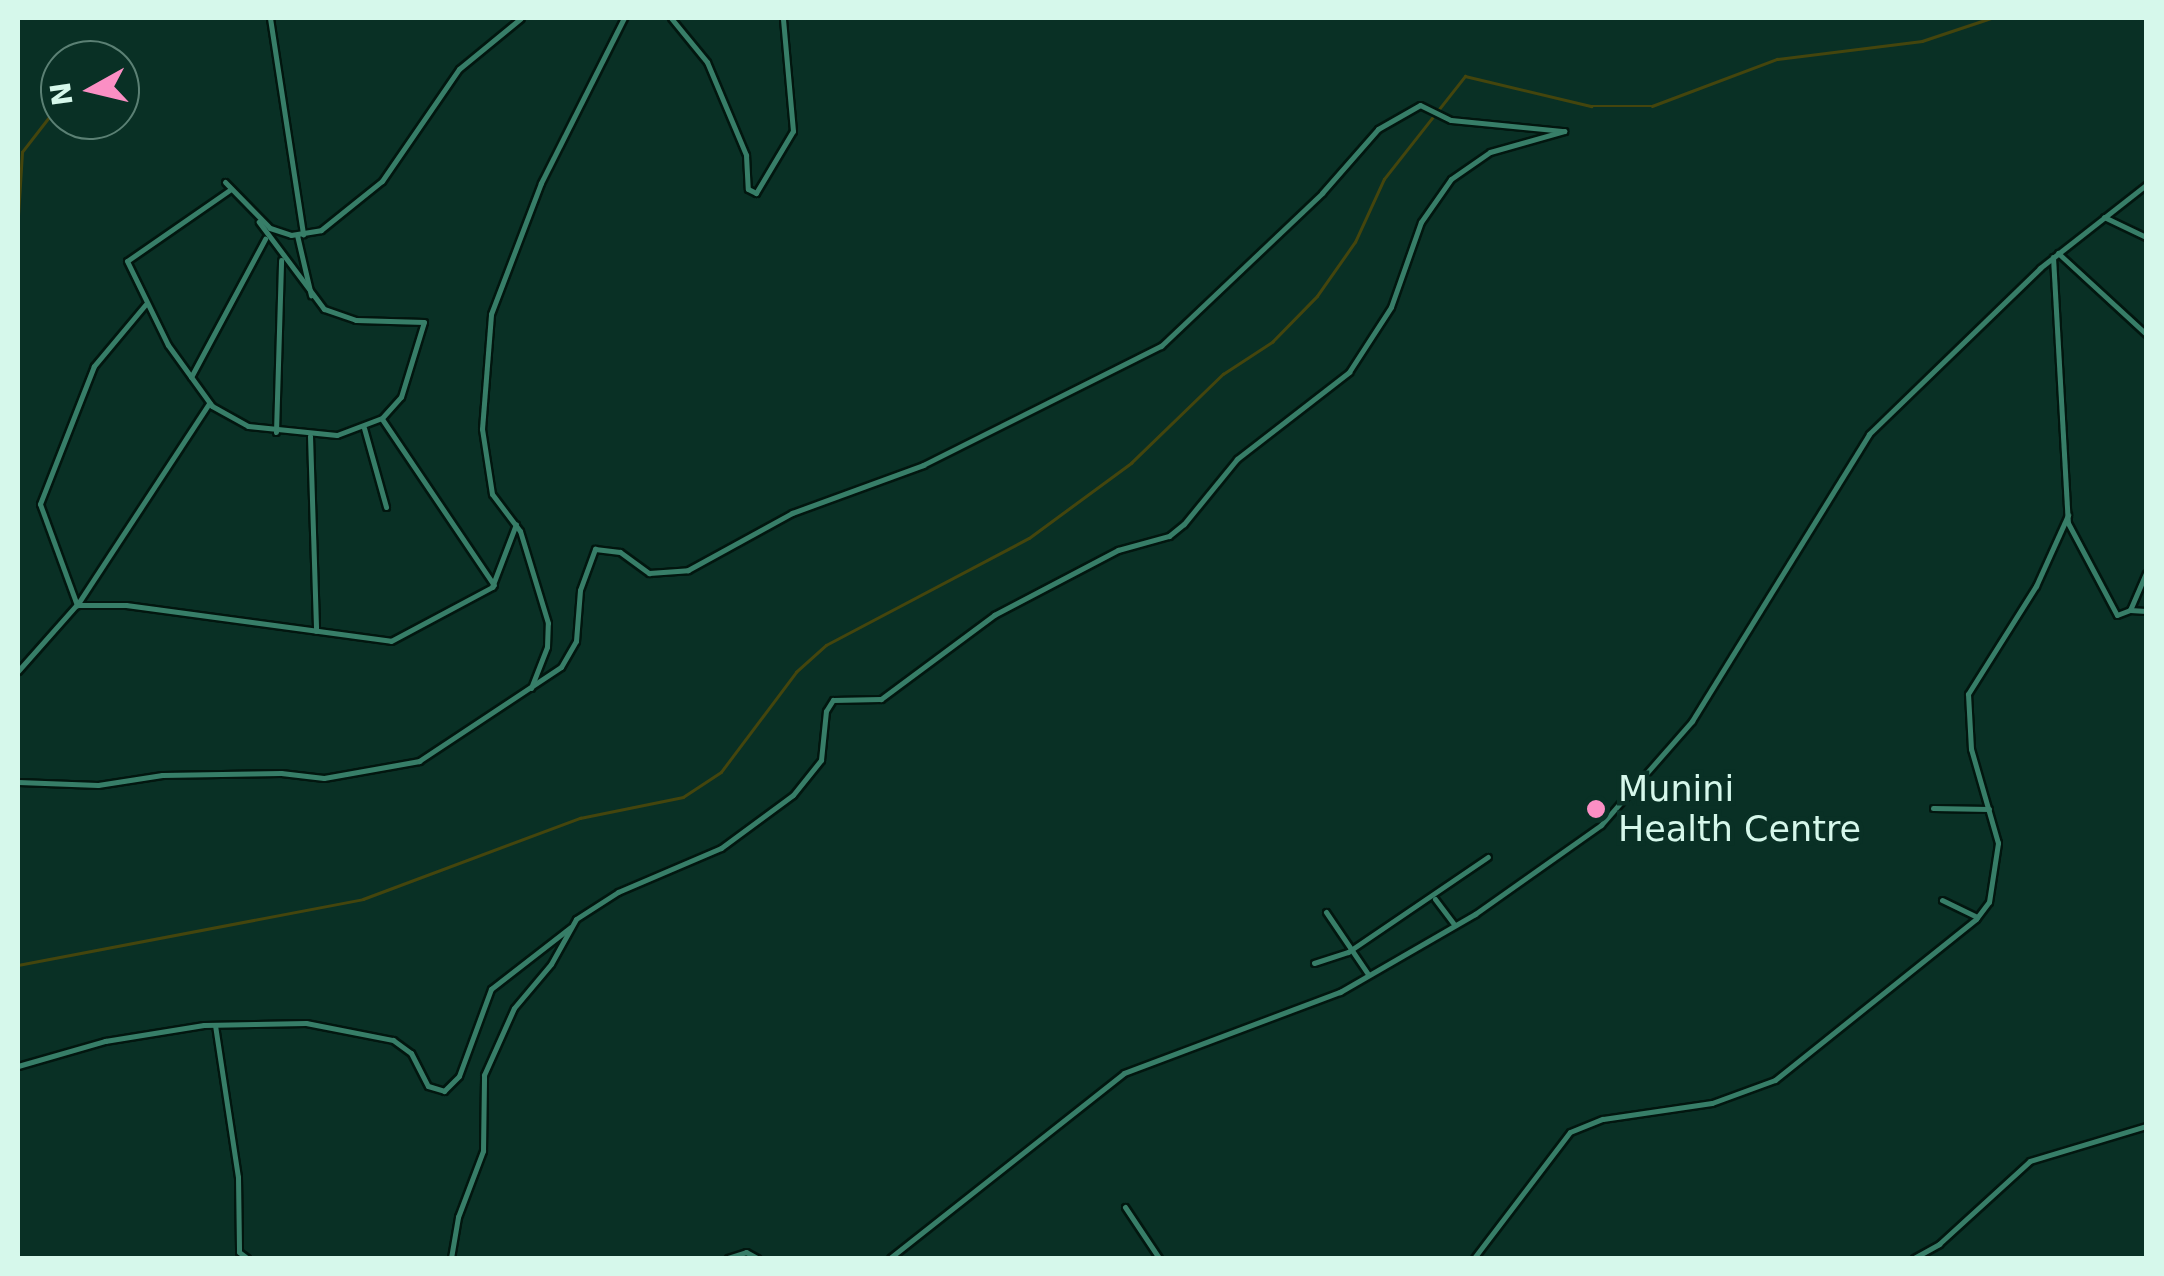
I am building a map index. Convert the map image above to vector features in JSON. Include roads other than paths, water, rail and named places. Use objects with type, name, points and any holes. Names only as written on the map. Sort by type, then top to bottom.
[{"type":"street","points":[[270,18],[312,298]]},
{"type":"street","points":[[259,222],[300,235],[338,220],[382,182],[459,69],[520,18]]},
{"type":"street","points":[[529,691],[549,634],[516,524],[492,494],[482,429],[490,314],[540,183],[624,18]]},
{"type":"street","points":[[671,18],[707,62],[746,155],[752,193],[761,189],[793,131],[783,18]]},
{"type":"street","points":[[18,782],[98,785],[162,775],[372,772],[432,756],[561,667],[576,641],[580,590],[595,549],[620,552],[649,573],[688,570],[798,510],[923,465],[1161,346],[1322,194],[1378,129],[1420,105],[1451,120],[1564,131],[1504,146],[1456,174],[1421,222],[1391,307],[1350,372],[1237,458],[1184,524],[1169,536],[1118,550],[994,615],[880,698],[834,700],[826,711],[822,760],[803,787],[737,839],[618,892],[585,911],[514,1008],[484,1076],[483,1152],[458,1217],[452,1258]]},
{"type":"street","points":[[225,182],[231,189],[259,222],[266,238],[312,298],[356,320],[424,322],[401,397],[382,419],[364,428],[310,436],[276,432],[240,423],[209,402],[191,377],[145,305],[128,261],[231,189]]},
{"type":"street","points":[[890,1258],[1124,1073],[1340,992],[1583,840],[1666,754],[1869,434],[2056,255],[2146,184]]},
{"type":"street","points":[[2103,217],[2146,237]]},
{"type":"street","points":[[191,377],[266,238]]},
{"type":"street","points":[[2056,255],[2146,334]]},
{"type":"street","points":[[2056,255],[2068,515],[2089,573],[2117,615],[2130,610],[2146,611]]},
{"type":"street","points":[[276,432],[281,258]]},
{"type":"street","points":[[77,605],[40,504],[94,366],[145,305]]},
{"type":"street","points":[[18,671],[77,605],[209,402]]},
{"type":"street","points":[[382,419],[494,585]]},
{"type":"street","points":[[364,428],[386,507]]},
{"type":"street","points":[[310,436],[316,630]]},
{"type":"street","points":[[1474,1258],[1570,1132],[1602,1119],[1712,1104],[1775,1080],[1888,996],[1977,918],[1988,902],[1998,862],[1967,728],[1968,694],[2036,586],[2068,515]]},
{"type":"street","points":[[77,605],[126,605],[396,640],[494,585],[516,524]]},
{"type":"street","points":[[2130,610],[2146,572]]},
{"type":"street","points":[[1932,808],[1988,808]]},
{"type":"street","points":[[1314,963],[1348,952],[1434,899],[1488,857]]},
{"type":"street","points":[[1434,899],[1454,924]]},
{"type":"street","points":[[1942,900],[1977,918]]},
{"type":"street","points":[[1326,912],[1348,952],[1368,974]]},
{"type":"street","points":[[18,1066],[105,1042],[216,1025],[306,1023],[393,1040],[412,1052],[428,1086],[444,1091],[458,1076],[491,988],[576,925]]},
{"type":"street","points":[[216,1025],[238,1177],[238,1252],[247,1258]]},
{"type":"street","points":[[1914,1258],[1939,1244],[2030,1161],[2146,1126]]},
{"type":"street","points":[[1125,1207],[1160,1258]]},
{"type":"street","points":[[728,1258],[746,1252],[757,1258]]},
{"type":"waterway","points":[[18,965],[363,899],[580,818],[683,797],[721,772],[796,672],[826,645],[1029,538],[1131,463],[1223,374],[1272,342],[1317,296],[1355,242],[1384,179],[1465,76],[1591,106],[1652,106],[1777,59],[1922,41],[1991,18]]},
{"type":"waterway","points":[[18,216],[22,152],[40,129]]},
{"type":"place","name":"Munini Health Centre","points":[[1596,809]]}]
